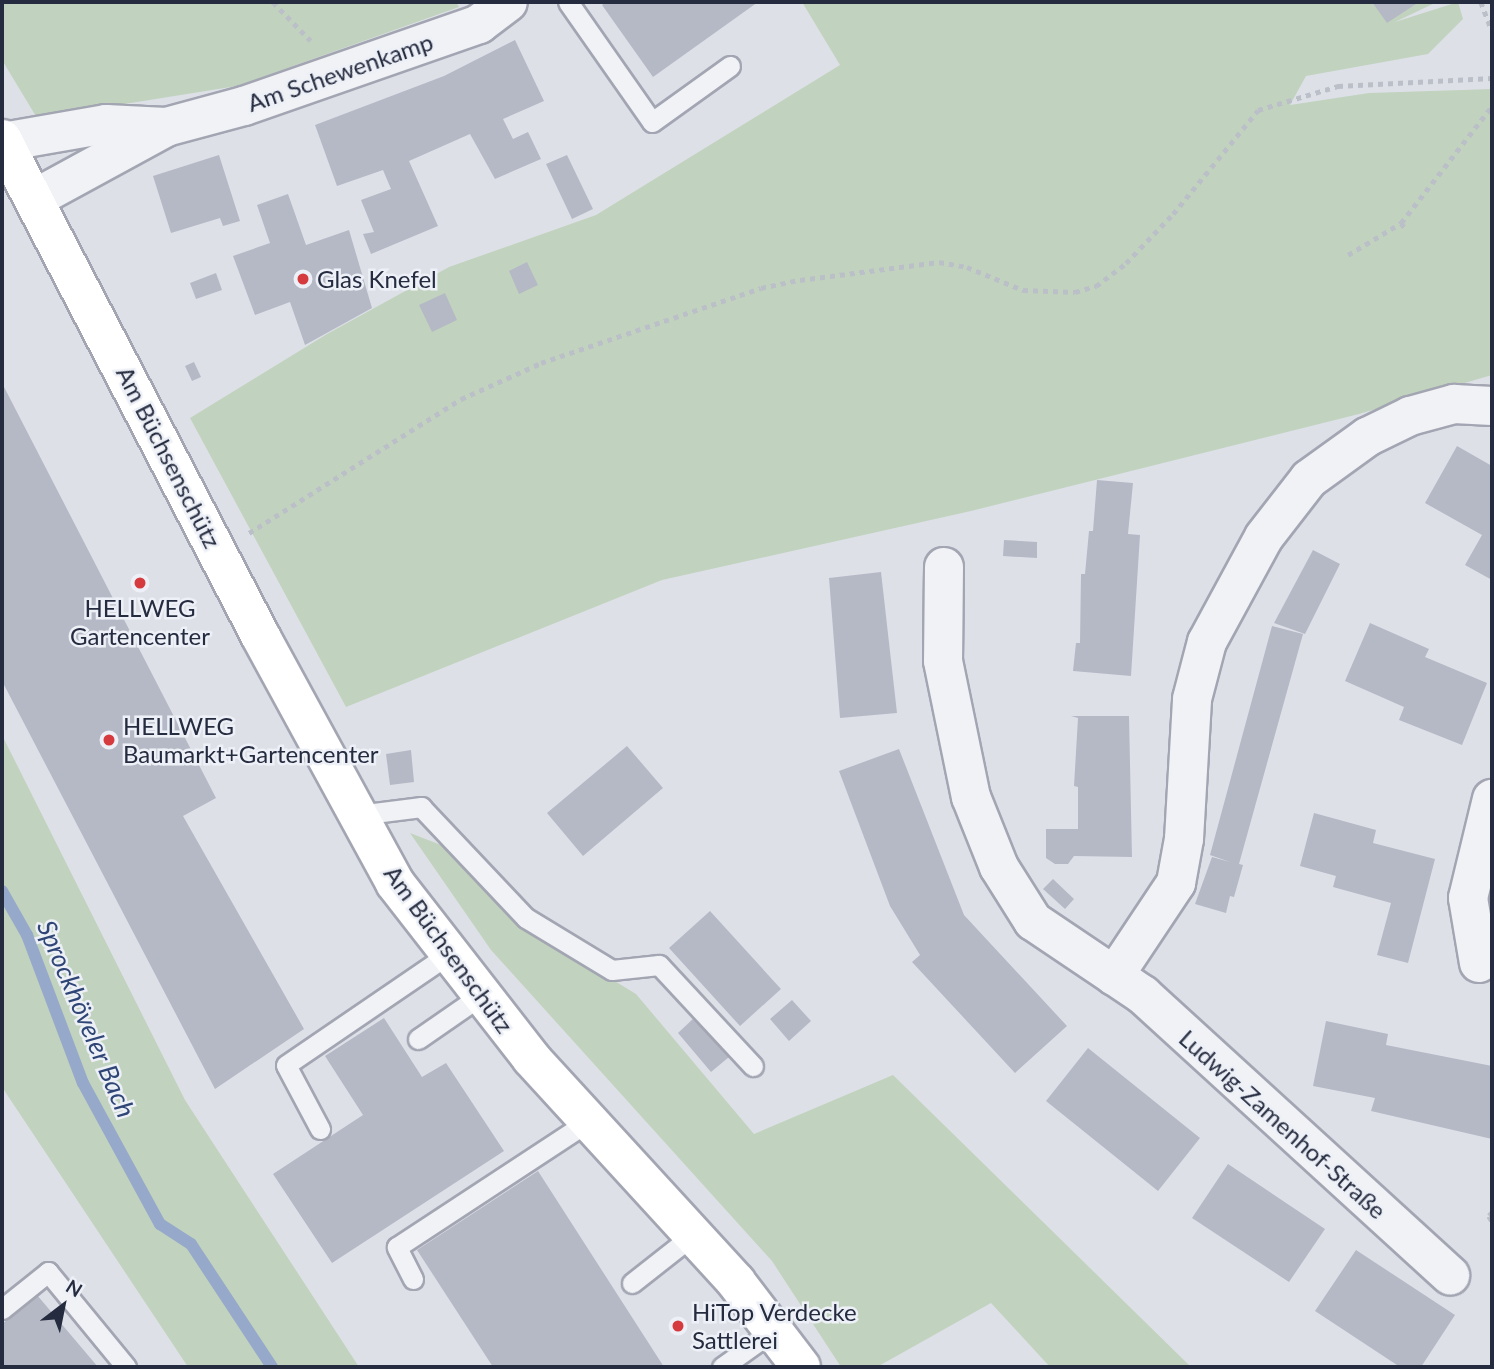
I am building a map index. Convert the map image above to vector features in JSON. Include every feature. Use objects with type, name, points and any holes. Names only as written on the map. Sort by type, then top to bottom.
[{"type":"street","name":"Am Schewenkamp","points":[[34,199],[166,127],[244,106],[341,71],[485,9]]},
{"type":"street","name":"Am Schewenkamp","points":[[2,141],[106,124],[166,127]]},
{"type":"street","name":"Am Büchsenschütz","points":[[2,141],[215,547],[396,883],[480,996],[693,1236],[774,1330],[800,1367]]},
{"type":"street","points":[[1114,976],[1176,883],[1184,839],[1192,699],[1218,614],[1264,537],[1309,480],[1367,437],[1410,416],[1454,404],[1492,406]]},
{"type":"street","name":"Ludwig-Zamenhof-Straße","points":[[944,567],[943,661],[961,757],[985,837],[1033,921],[1143,995],[1450,1275]]},
{"type":"street","points":[[1479,963],[1468,898],[1492,799]]},
{"type":"lane","points":[[568,2],[652,122],[730,66]]},
{"type":"lane","points":[[358,815],[421,807],[526,918],[612,970],[659,965],[754,1066]]},
{"type":"lane","points":[[320,1129],[286,1065],[447,955]]},
{"type":"lane","points":[[418,1040],[480,996]]},
{"type":"lane","points":[[413,1279],[397,1247],[589,1121]]},
{"type":"lane","points":[[632,1283],[693,1236]]},
{"type":"lane","points":[[2,1309],[47,1272],[126,1367]]},
{"type":"lane","points":[[722,1367],[774,1330]]},
{"type":"path","points":[[273,2],[341,71]]},
{"type":"path","points":[[1481,2],[1492,30]]},
{"type":"path","points":[[215,547],[255,530],[461,398],[541,363],[761,288],[800,280],[939,262],[967,267],[1023,290],[1061,292],[1096,286],[1126,263],[1173,214],[1258,110],[1338,86],[1492,78]]},
{"type":"path","points":[[1348,255],[1401,223],[1492,106]]},
{"type":"path","points":[[1401,223],[1406,229]]},
{"type":"green space","points":[[2,2],[456,2],[459,7],[237,86],[37,118],[2,60]]},
{"type":"green space","points":[[802,2],[1437,2],[1395,22],[1458,2],[1463,19],[1428,54],[1306,76],[1290,105],[1369,93],[1492,89],[1492,375],[1359,414],[971,511],[662,580],[346,707],[190,418],[327,334],[449,267],[596,215],[840,65]]},
{"type":"green space","points":[[2,735],[185,1100],[359,1367],[188,1367],[2,1087]]},
{"type":"green space","points":[[410,833],[441,845],[521,924],[636,994],[754,1134],[893,1075],[1191,1367],[1050,1367],[991,1303],[877,1367],[841,1367],[772,1261],[491,950]]},
{"type":"building","points":[[606,2],[758,2],[653,77],[602,5]]},
{"type":"building","points":[[1372,2],[1419,2],[1387,23]]},
{"type":"building","points":[[515,40],[544,101],[503,119],[513,139],[528,132],[541,159],[495,179],[470,134],[409,161],[438,226],[371,254],[363,234],[374,232],[361,200],[391,189],[383,170],[337,186],[315,125],[444,76]]},
{"type":"building","points":[[219,155],[240,221],[223,226],[220,218],[171,233],[153,176]]},
{"type":"building","points":[[567,155],[593,209],[572,219],[546,164]]},
{"type":"building","name":"Glas Knefel","points":[[288,194],[306,245],[349,230],[372,308],[305,345],[290,302],[255,315],[233,256],[270,243],[257,205]]},
{"type":"building","points":[[527,262],[538,285],[519,294],[509,271]]},
{"type":"building","points":[[216,273],[222,290],[196,299],[190,283]]},
{"type":"building","points":[[445,293],[457,320],[432,332],[419,305]]},
{"type":"building","points":[[194,362],[201,377],[192,381],[185,366]]},
{"type":"building","name":"HELLWEG Baumarkt+Gartencenter","points":[[2,383],[216,798],[183,816],[304,1029],[215,1089],[2,681]]},
{"type":"building","points":[[1457,446],[1492,466],[1492,580],[1465,565],[1482,535],[1425,503]]},
{"type":"building","points":[[1097,480],[1133,483],[1128,534],[1140,535],[1131,676],[1073,671],[1076,643],[1080,643],[1081,574],[1085,574],[1089,531],[1093,531]]},
{"type":"building","points":[[1004,540],[1037,542],[1037,558],[1003,556]]},
{"type":"building","points":[[1313,550],[1340,564],[1305,634],[1274,623]]},
{"type":"building","points":[[881,572],[897,713],[840,718],[829,578]]},
{"type":"building","points":[[1370,623],[1429,649],[1425,657],[1487,683],[1462,745],[1399,720],[1404,707],[1345,681]]},
{"type":"building","points":[[1272,626],[1303,634],[1239,864],[1243,865],[1234,897],[1230,896],[1226,913],[1195,904],[1212,857],[1230,862],[1210,855]]},
{"type":"building","points":[[1071,716],[1129,716],[1132,857],[1074,856],[1068,864],[1055,864],[1046,858],[1046,829],[1078,829],[1078,787],[1074,786],[1078,718]]},
{"type":"building","points":[[627,746],[663,788],[583,856],[547,813]]},
{"type":"building","points":[[899,749],[964,915],[1067,1026],[1015,1073],[912,962],[920,955],[890,906],[839,771]]},
{"type":"building","points":[[411,750],[414,782],[390,785],[386,754]]},
{"type":"building","points":[[1314,813],[1376,830],[1373,843],[1435,859],[1408,963],[1377,955],[1391,903],[1333,887],[1336,876],[1300,866]]},
{"type":"building","points":[[1053,879],[1074,899],[1065,909],[1043,889]]},
{"type":"building","points":[[710,911],[781,989],[740,1026],[669,948]]},
{"type":"building","points":[[792,1000],[811,1021],[789,1041],[770,1019]]},
{"type":"building","points":[[695,1017],[729,1057],[711,1072],[678,1033]]},
{"type":"building","points":[[384,1018],[422,1077],[446,1063],[504,1151],[332,1263],[273,1174],[363,1115],[325,1056]]},
{"type":"building","points":[[1326,1021],[1388,1034],[1386,1045],[1492,1066],[1492,1139],[1371,1111],[1375,1098],[1313,1086]]},
{"type":"building","points":[[1088,1048],[1200,1138],[1158,1191],[1046,1101]]},
{"type":"building","points":[[1228,1164],[1325,1229],[1289,1282],[1192,1218]]},
{"type":"building","points":[[538,1171],[664,1367],[493,1367],[417,1250]]},
{"type":"building","points":[[1356,1250],[1455,1315],[1421,1367],[1400,1367],[1315,1311]]},
{"type":"building","points":[[37,1295],[98,1367],[2,1367],[2,1324]]},
{"type":"waterway","name":"Sprockhöveler Bach","points":[[2,891],[27,935],[83,1083],[160,1224],[191,1244],[272,1367]]},
{"type":"place","name":"Glas Knefel","points":[[303,279]]},
{"type":"place","name":"HELLWEG Gartencenter","points":[[140,583]]},
{"type":"place","name":"HELLWEG Baumarkt+Gartencenter","points":[[109,740]]},
{"type":"place","name":"HiTop Verdecke Sattlerei","points":[[678,1326]]}]
